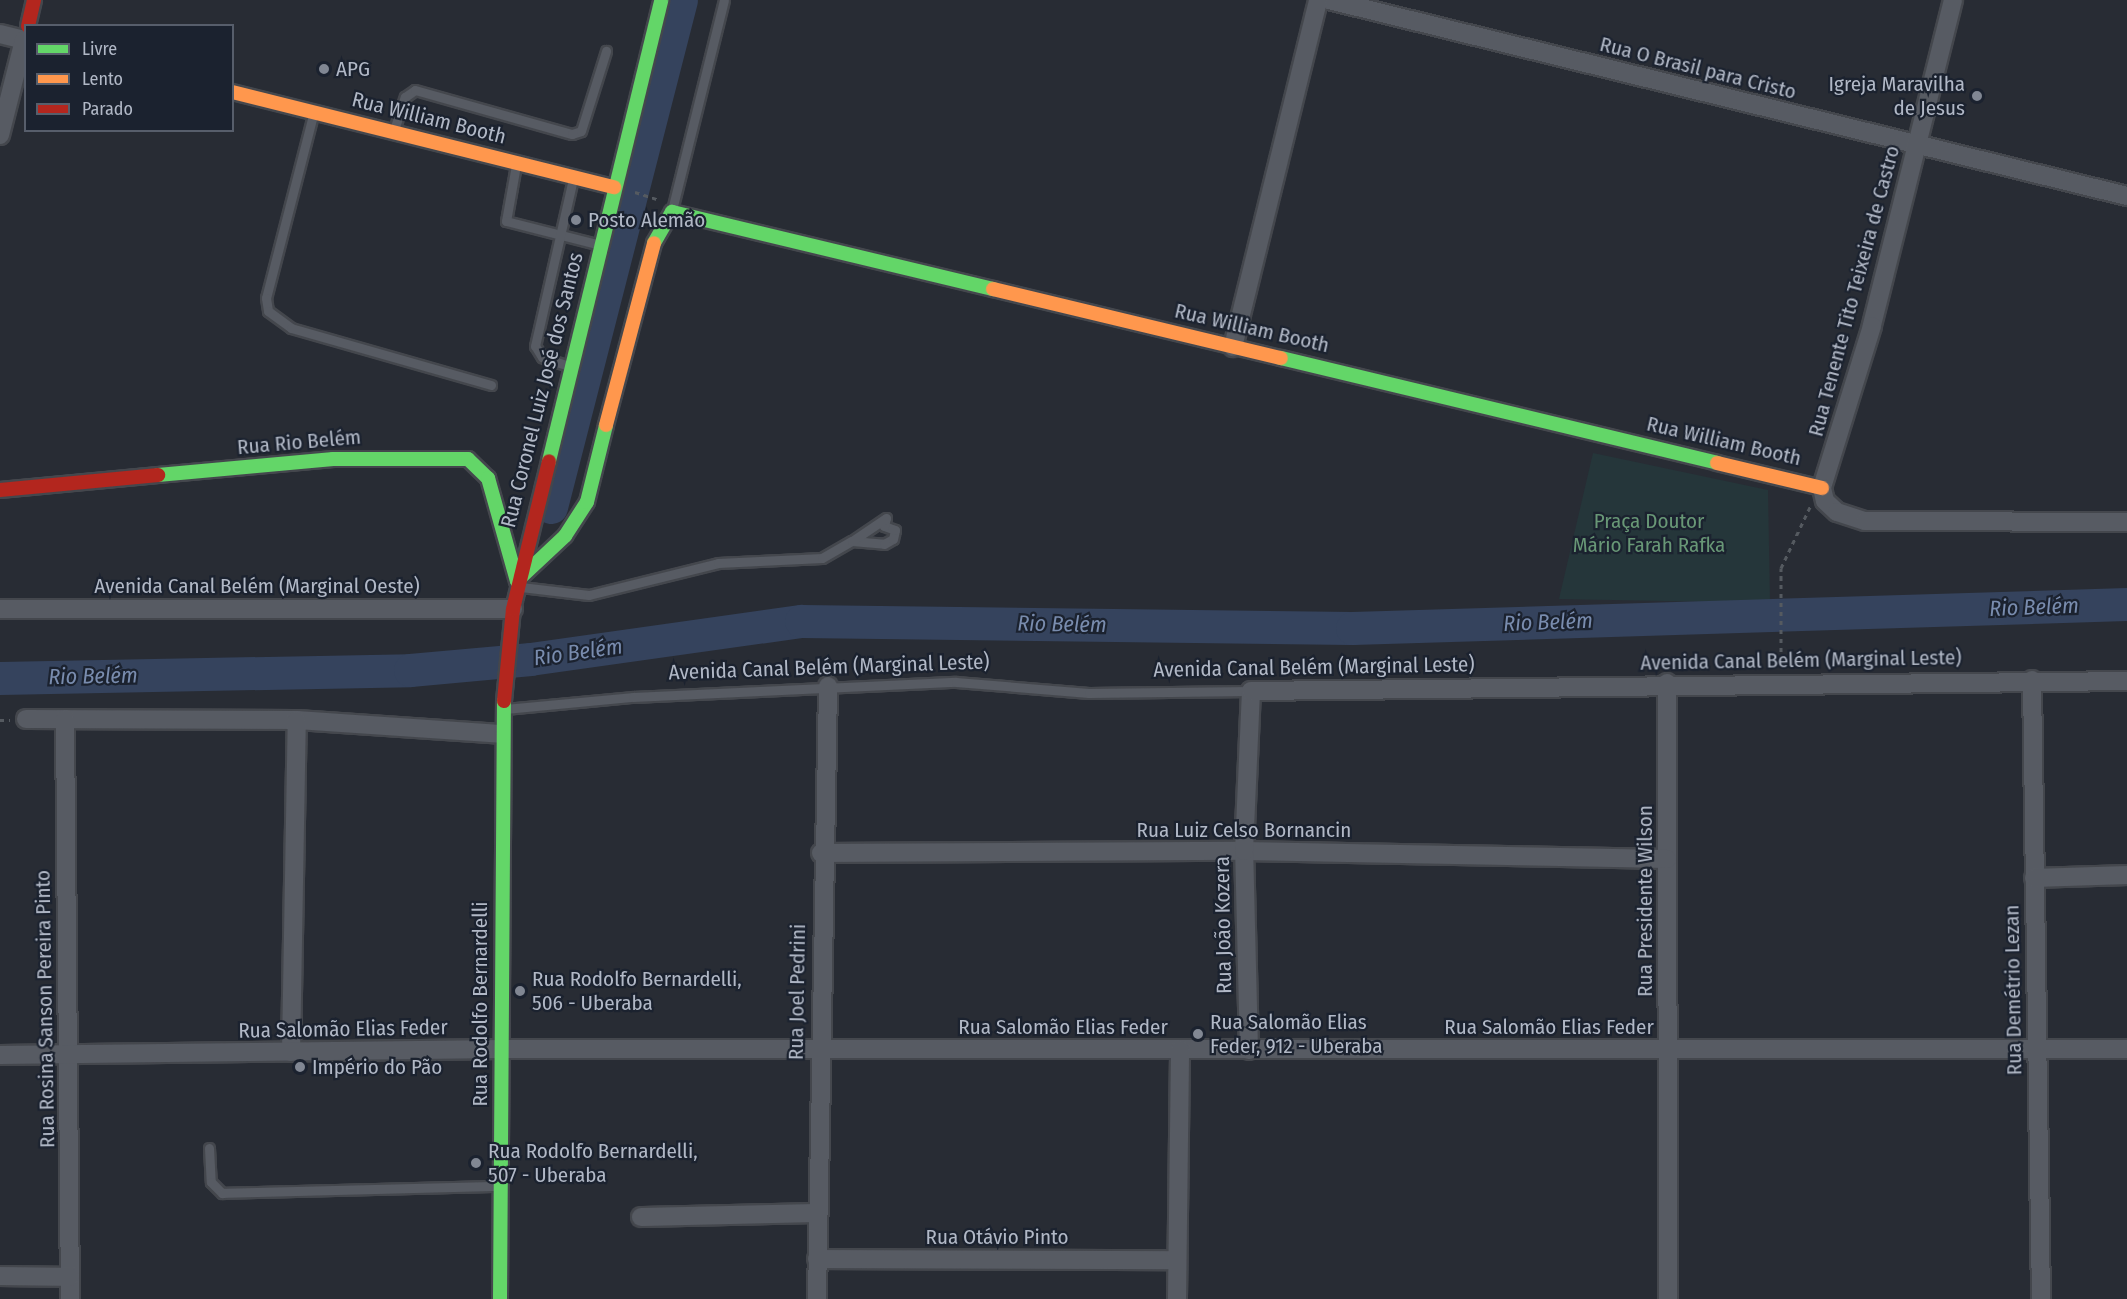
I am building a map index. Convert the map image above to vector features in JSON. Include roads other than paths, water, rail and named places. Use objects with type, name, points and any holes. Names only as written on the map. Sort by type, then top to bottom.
[{"type":"street","points":[[29,24],[34,0]]},
{"type":"street","name":"Rua Coronel Luiz José dos Santos","points":[[504,709],[517,584],[661,0]]},
{"type":"street","points":[[1233,347],[1318,0]]},
{"type":"street","name":"Rua O Brasil para Cristo","points":[[1329,0],[2127,196]]},
{"type":"street","name":"Rua Tenente Tito Teixeira de Castro","points":[[1822,488],[1872,326],[1953,0]]},
{"type":"street","points":[[0,34],[24,35]]},
{"type":"street","points":[[0,135],[24,43]]},
{"type":"street","name":"Rua William Booth","points":[[234,92],[614,187]]},
{"type":"street","points":[[517,584],[565,536],[587,502],[650,250],[672,212]]},
{"type":"street","name":"Rua William Booth","points":[[672,212],[1822,488]]},
{"type":"street","name":"Rua Rio Belém","points":[[0,490],[333,459],[468,459],[488,478],[517,584]]},
{"type":"street","points":[[1822,488],[1836,512],[1865,521],[2127,522]]},
{"type":"street","name":"Avenida Canal Belém (Marginal Oeste)","points":[[0,609],[513,609]]},
{"type":"street","name":"Rua Demétrio Lezan","points":[[2032,680],[2041,1299]]},
{"type":"street","name":"Avenida Canal Belém (Marginal Leste)","points":[[1251,691],[1667,683],[2127,681]]},
{"type":"street","name":"Rua Presidente Wilson","points":[[1667,683],[1668,1299]]},
{"type":"street","name":"Rua Joel Pedrini","points":[[817,1299],[821,853],[828,686]]},
{"type":"street","name":"Rua João Kozera","points":[[1249,1050],[1244,851],[1251,691]]},
{"type":"street","name":"Rua Rodolfo Bernardelli","points":[[500,1299],[501,734],[504,709]]},
{"type":"street","name":"Rua Rosina Sanson Pereira Pinto","points":[[65,718],[70,1299]]},
{"type":"street","points":[[26,719],[297,720],[501,734]]},
{"type":"street","points":[[291,1052],[297,720]]},
{"type":"street","name":"Rua Luiz Celso Bornancin","points":[[821,853],[1244,851],[1667,859]]},
{"type":"street","points":[[2034,878],[2127,875]]},
{"type":"street","name":"Rua Salomão Elias Feder","points":[[0,1055],[69,1056],[501,1049],[2127,1049]]},
{"type":"street","points":[[1177,1299],[1180,1049]]},
{"type":"street","points":[[641,1217],[818,1213]]},
{"type":"street","name":"Rua Otávio Pinto","points":[[817,1258],[1177,1260]]},
{"type":"street","points":[[0,1276],[70,1276]]},
{"type":"lane","points":[[672,212],[724,0]]},
{"type":"lane","points":[[393,132],[405,97],[415,90],[572,134],[581,131],[606,51]]},
{"type":"lane","points":[[314,112],[266,298],[268,311],[291,328],[491,385]]},
{"type":"lane","points":[[517,163],[506,221],[600,245]]},
{"type":"lane","points":[[569,366],[542,357],[535,346],[573,177]]},
{"type":"lane","points":[[517,584],[589,595],[718,563],[822,558],[852,541]]},
{"type":"lane","name":"Avenida Canal Belém (Marginal Leste)","points":[[504,709],[828,686],[956,682],[1089,693],[1251,691]]},
{"type":"lane","points":[[209,1148],[211,1182],[222,1193],[500,1186]]},
{"type":"waterway","points":[[551,507],[681,0]]},
{"type":"waterway","name":"Rio Belém","points":[[0,678],[410,670],[530,659],[801,621],[1352,628],[2127,604]]},
{"type":"place","name":"APG","points":[[324,69]]},
{"type":"place","name":"Igreja Maravilha de Jesus","points":[[1977,96]]},
{"type":"place","name":"Posto Alemão","points":[[576,220]]},
{"type":"place","name":"Rua Rodolfo Bernardelli, 506 - Uberaba","points":[[520,991]]},
{"type":"place","name":"Rua Salomão Elias Feder, 912 - Uberaba","points":[[1198,1034]]},
{"type":"place","name":"Império do Pão","points":[[300,1067]]},
{"type":"place","name":"Rua Rodolfo Bernardelli, 507 - Uberaba","points":[[476,1163]]},
{"type":"park label","name":"Praça Doutor Mário Farah Rafka","points":[[1649,533]]}]
